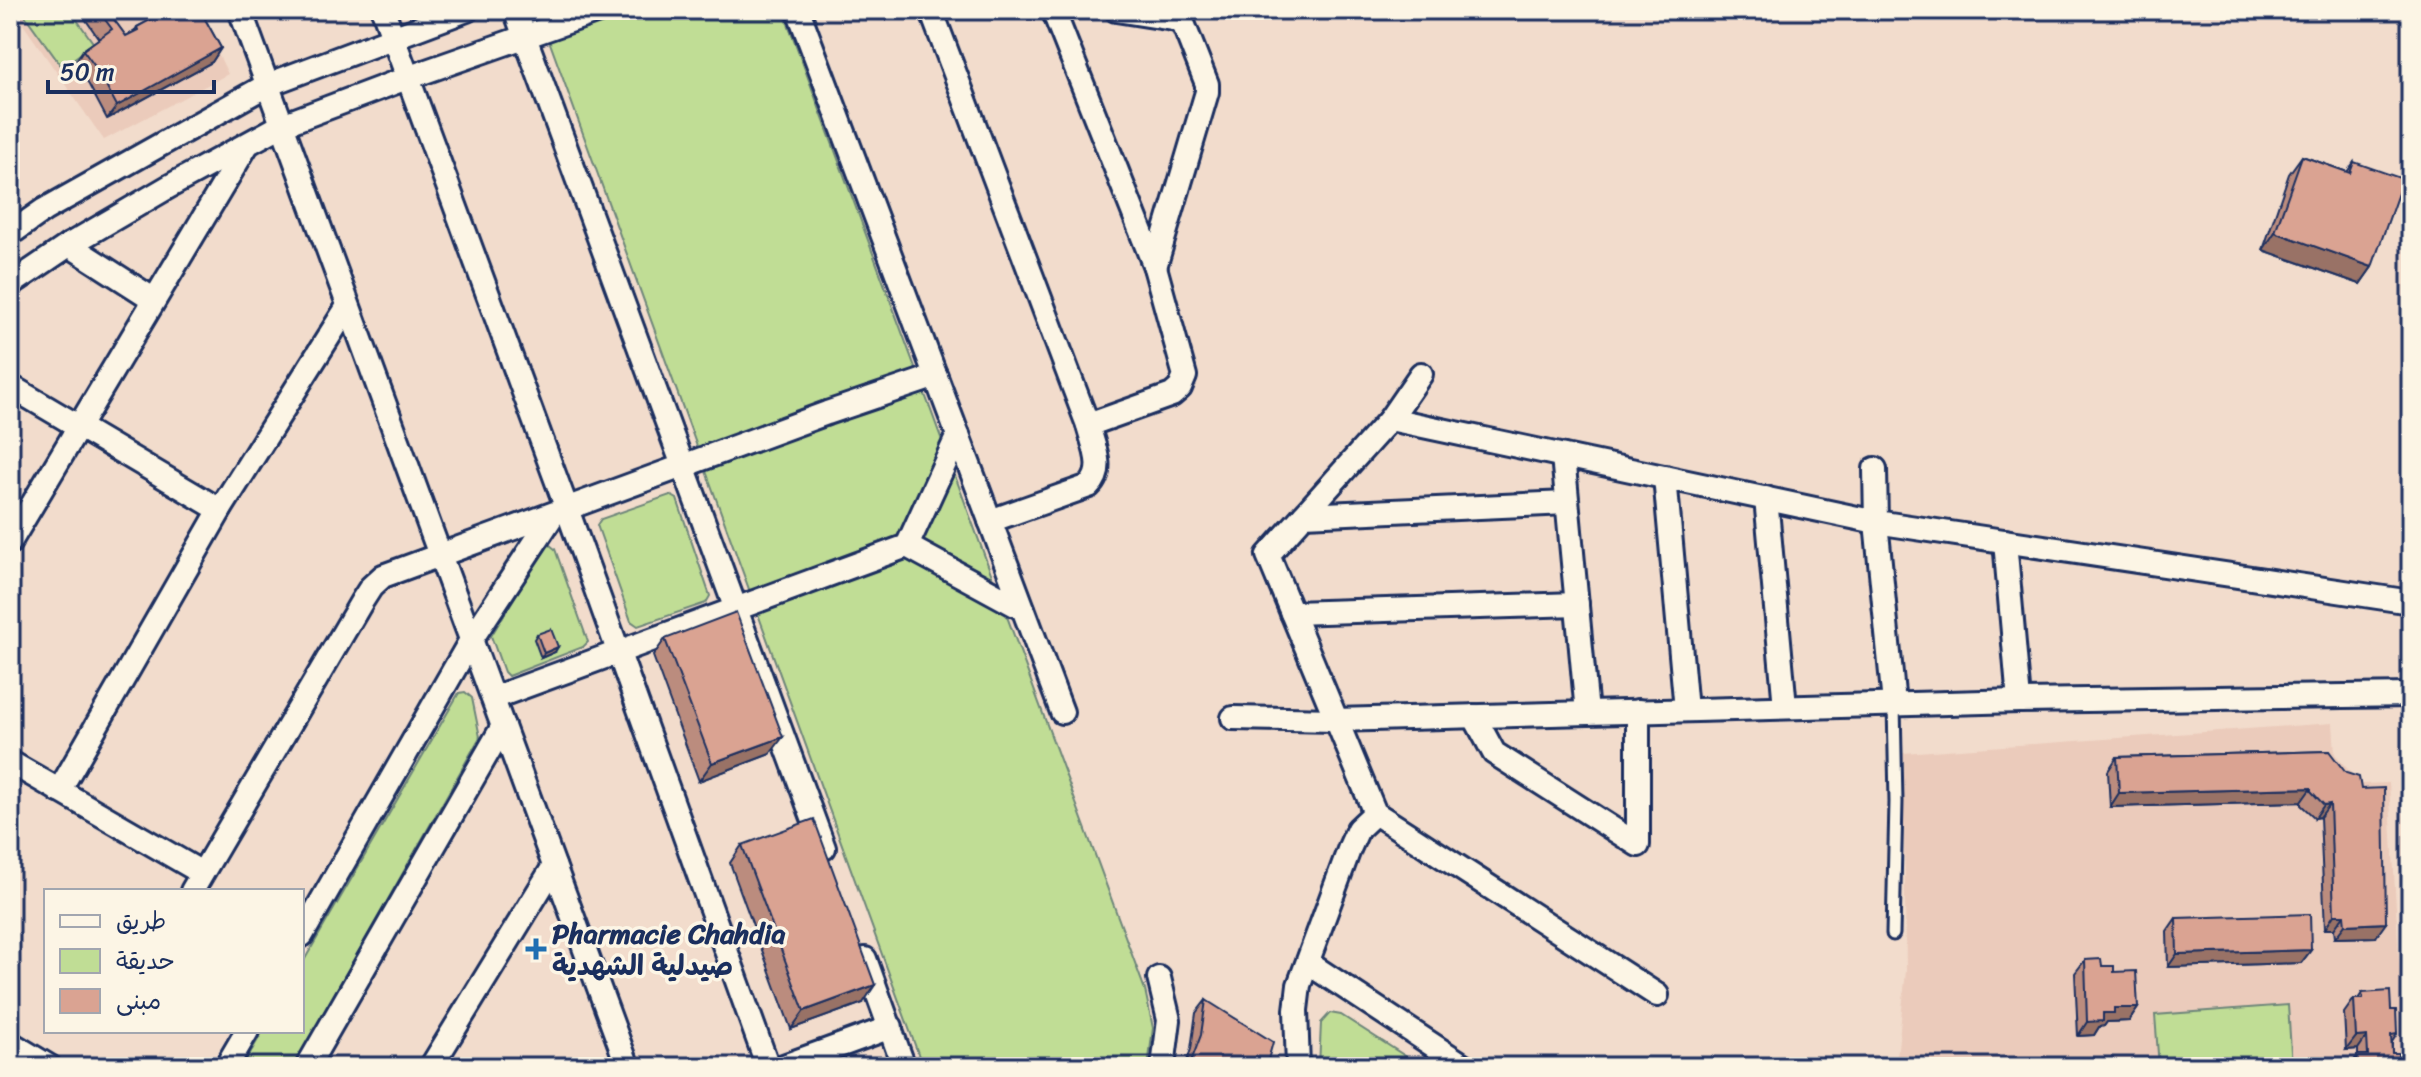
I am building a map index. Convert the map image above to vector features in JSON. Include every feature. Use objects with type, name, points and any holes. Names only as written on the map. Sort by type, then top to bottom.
[{"type":"street","points":[[240,10],[628,1067]]},
{"type":"street","points":[[383,10],[560,512],[618,653],[768,1067]]},
{"type":"street","points":[[10,234],[69,195],[267,85],[467,10]]},
{"type":"street","points":[[515,10],[833,872]]},
{"type":"street","points":[[10,285],[69,245],[282,125],[601,10]]},
{"type":"street","points":[[798,10],[1062,712]]},
{"type":"street","points":[[931,10],[1088,425],[1098,465],[1095,480],[1089,486],[990,521]]},
{"type":"street","points":[[1053,10],[1155,267],[1185,376],[1172,395],[1088,425]]},
{"type":"street","points":[[1116,10],[1183,23],[1207,84],[1155,267]]},
{"type":"street","points":[[10,542],[248,144]]},
{"type":"street","points":[[69,245],[153,299]]},
{"type":"street","points":[[59,791],[220,510],[348,306]]},
{"type":"street","points":[[1421,374],[1390,419],[1268,555],[1375,813],[1657,995]]},
{"type":"street","points":[[10,762],[197,882],[371,587],[383,576],[936,376]]},
{"type":"street","points":[[10,386],[220,510]]},
{"type":"street","points":[[1390,419],[1876,522],[2411,602]]},
{"type":"street","points":[[493,698],[907,546],[958,435]]},
{"type":"street","points":[[1563,456],[1587,713]]},
{"type":"street","points":[[1875,469],[1876,522],[1894,704]]},
{"type":"street","points":[[1665,477],[1686,710]]},
{"type":"street","points":[[1766,498],[1785,707]]},
{"type":"street","points":[[1304,515],[1567,503]]},
{"type":"street","points":[[304,932],[471,640],[560,512]]},
{"type":"street","points":[[2005,541],[2019,701]]},
{"type":"street","points":[[907,546],[1023,609]]},
{"type":"street","points":[[1292,613],[1577,604]]},
{"type":"street","points":[[1233,718],[1336,720],[2019,701],[2411,695]]},
{"type":"street","points":[[1474,716],[1494,753],[1638,845],[1638,711]]},
{"type":"street","points":[[307,1067],[503,726]]},
{"type":"street","points":[[1298,1067],[1296,1010],[1299,985],[1350,847],[1358,829],[1375,813]]},
{"type":"street","points":[[431,1067],[554,866]]},
{"type":"street","points":[[859,942],[904,1067]]},
{"type":"street","points":[[1308,963],[1466,1067]]},
{"type":"street","points":[[1159,978],[1169,1020],[1163,1067]]},
{"type":"street","points":[[781,1067],[891,1027]]},
{"type":"street","points":[[226,1067],[246,1033]]},
{"type":"street","points":[[10,1043],[50,1067]]},
{"type":"lane","points":[[1893,934],[1896,802],[1894,704]]},
{"type":"shaded area","points":[[13,10],[197,10],[228,74],[104,140]]},
{"type":"shaded area","points":[[2333,723],[2335,754],[2360,784],[2389,783],[2405,1067],[1896,1067],[1906,971],[1903,753]]},
{"type":"green space","points":[[21,10],[70,10],[94,44],[62,67]]},
{"type":"green space","points":[[538,10],[783,10],[1145,990],[1153,1028],[1148,1067],[923,1067]]},
{"type":"green space","points":[[670,495],[677,499],[710,596],[706,603],[638,626],[631,621],[597,525],[601,519]]},
{"type":"green space","points":[[550,545],[555,549],[588,642],[583,647],[508,676],[491,636],[545,548]]},
{"type":"green space","points":[[465,692],[472,698],[480,737],[293,1067],[242,1067],[262,1033],[304,1033],[304,961],[459,693]]},
{"type":"green space","points":[[2288,1005],[2292,1067],[2159,1067],[2155,1015]]},
{"type":"green space","points":[[1330,1013],[1341,1015],[1416,1063],[1415,1067],[1319,1067],[1321,1023]]},
{"type":"building","points":[[98,10],[107,10],[126,36],[163,13],[162,10],[200,10],[221,48],[117,106],[83,50],[112,29]]},
{"type":"building","points":[[2302,156],[2350,173],[2354,162],[2403,179],[2372,267],[2275,232]]},
{"type":"building","points":[[736,612],[783,737],[712,763],[665,639]]},
{"type":"building","points":[[551,629],[558,647],[544,653],[537,634]]},
{"type":"building","points":[[2329,751],[2346,773],[2359,777],[2361,789],[2384,788],[2386,923],[2345,925],[2344,915],[2334,915],[2330,804],[2324,805],[2311,788],[2119,793],[2117,757]]},
{"type":"building","points":[[814,819],[875,985],[804,1011],[742,845]]},
{"type":"building","points":[[2310,914],[2311,950],[2177,954],[2176,918]]},
{"type":"building","points":[[2101,959],[2102,966],[2114,966],[2114,972],[2136,971],[2138,1008],[2114,1008],[2114,1013],[2103,1013],[2103,1021],[2087,1022],[2085,960]]},
{"type":"building","points":[[2390,991],[2391,1010],[2396,1010],[2397,1034],[2391,1035],[2392,1053],[2398,1053],[2399,1067],[2358,1067],[2357,1055],[2368,1055],[2367,1036],[2356,1037],[2354,999],[2363,999],[2362,993]]},
{"type":"building","points":[[1206,1000],[1273,1042],[1266,1067],[1189,1067],[1201,1035]]},
{"type":"place","name":"Pharmacie Chahdia صيدلية الشهدية","points":[[536,949]]}]
